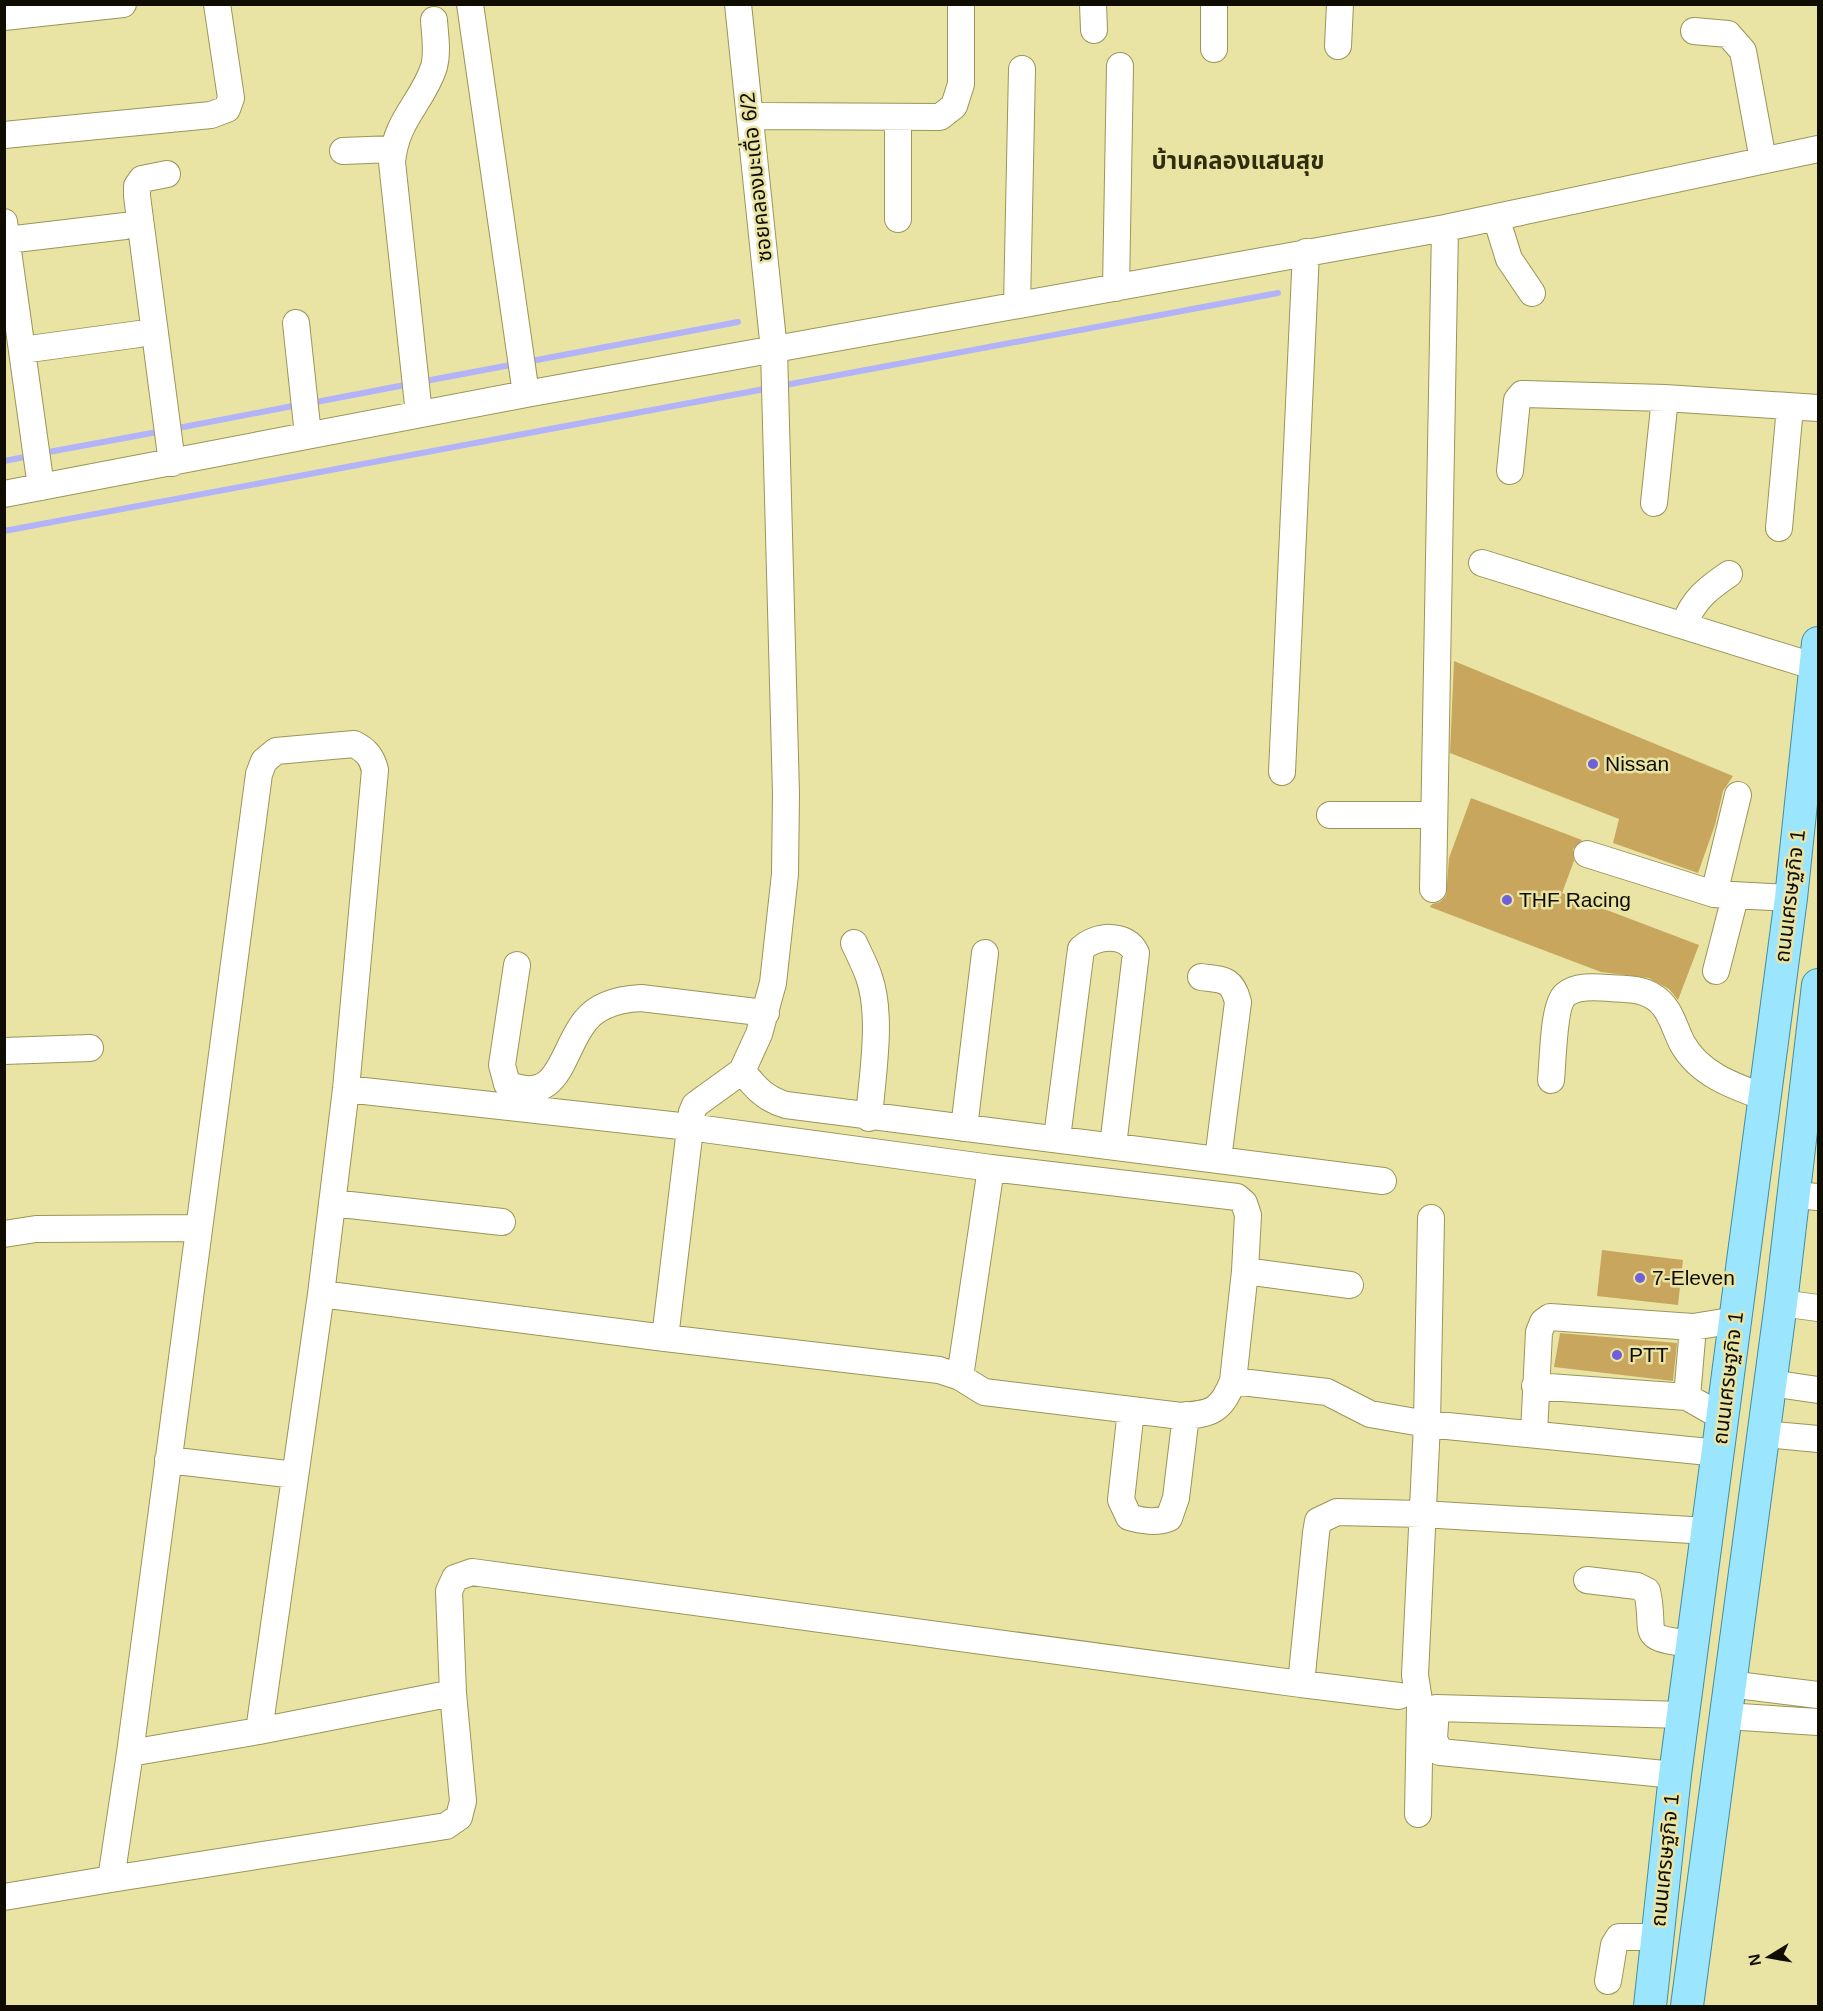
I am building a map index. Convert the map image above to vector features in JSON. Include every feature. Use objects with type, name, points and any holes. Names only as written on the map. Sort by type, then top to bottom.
[{"type":"main road","name":"ถนนเศรษฐกิจ 1","points":[[1650,2007],[1675,1775],[1791,898],[1817,655]]},
{"type":"main road","name":"ถนนเศรษฐกิจ 1","points":[[1687,2007],[1781,1303],[1806,1196],[1818,985]]},
{"type":"street","points":[[4,17],[123,4]]},
{"type":"street","points":[[4,135],[211,115],[227,109],[231,98],[217,4]]},
{"type":"street","points":[[470,4],[526,394]]},
{"type":"street","name":"ซอยคลองมะเดื่อ 6/2","points":[[738,4],[774,350],[786,824],[779,940],[766,1013],[742,1071]]},
{"type":"street","points":[[750,116],[940,117],[954,106],[961,84],[961,4]]},
{"type":"street","points":[[1093,4],[1094,30]]},
{"type":"street","points":[[1214,4],[1214,49]]},
{"type":"street","points":[[1338,46],[1340,4]]},
{"type":"street","points":[[419,414],[392,162],[393,149],[404,120],[433,69],[436,54],[435,20]]},
{"type":"street","points":[[1694,31],[1728,34],[1743,51],[1763,160]]},
{"type":"street","points":[[1116,288],[1120,66]]},
{"type":"street","points":[[1017,304],[1022,69]]},
{"type":"street","points":[[898,118],[898,219]]},
{"type":"street","points":[[343,151],[393,149]]},
{"type":"street","points":[[4,494],[526,394],[1445,228],[1818,149]]},
{"type":"street","points":[[167,174],[142,178],[137,186],[136,196],[172,463]]},
{"type":"street","points":[[1496,217],[1509,259],[1532,292]]},
{"type":"street","points":[[41,487],[6,231],[125,226]]},
{"type":"street","points":[[1433,889],[1445,228]]},
{"type":"street","points":[[1282,772],[1306,252]]},
{"type":"street","points":[[296,323],[308,435]]},
{"type":"street","points":[[22,350],[139,334]]},
{"type":"street","points":[[1510,471],[1517,400],[1522,394],[1665,398],[1818,408]]},
{"type":"street","points":[[1654,502],[1665,398]]},
{"type":"street","points":[[1779,528],[1790,407]]},
{"type":"street","points":[[1482,563],[1684,625],[1817,655]]},
{"type":"street","points":[[1684,625],[1690,609],[1702,592],[1729,574]]},
{"type":"street","points":[[111,1880],[130,1754],[258,774],[264,761],[276,751],[343,743],[363,748],[373,760],[375,770],[346,1089],[321,1294],[259,1731]]},
{"type":"street","points":[[1716,971],[1738,795]]},
{"type":"street","points":[[1330,816],[1434,815]]},
{"type":"street","points":[[1587,854],[1725,896],[1791,898]]},
{"type":"street","points":[[1057,1138],[1081,949],[1089,941],[1102,938],[1122,940],[1129,942],[1136,953],[1113,1146]]},
{"type":"street","points":[[854,942],[870,978],[873,1006],[875,1046],[869,1118]]},
{"type":"street","points":[[964,1128],[985,954]]},
{"type":"street","points":[[517,965],[502,1065],[507,1084],[517,1088],[534,1089],[548,1084],[557,1074],[586,1019],[603,1006],[627,999],[641,998],[766,1013]]},
{"type":"street","points":[[1201,977],[1225,980],[1234,988],[1238,1002],[1218,1159]]},
{"type":"street","points":[[1551,1080],[1559,1007],[1565,995],[1578,988],[1625,989],[1653,996],[1664,1006],[1691,1056],[1713,1075],[1727,1084],[1764,1097]]},
{"type":"street","points":[[4,1051],[90,1048]]},
{"type":"street","points":[[665,1338],[689,1127],[695,1105],[742,1071],[758,1091],[770,1100],[869,1118],[1057,1138],[1383,1181]]},
{"type":"street","points":[[321,1294],[939,1371],[960,1377],[984,1392],[1131,1410],[1186,1415],[1211,1411],[1221,1406],[1233,1381],[1245,1271],[1248,1215],[1244,1203],[1237,1197],[991,1168],[689,1127],[346,1089]]},
{"type":"street","points":[[960,1377],[991,1168]]},
{"type":"street","points":[[332,1203],[502,1222]]},
{"type":"street","points":[[1418,1814],[1418,1704],[1415,1675],[1427,1424],[1431,1218]]},
{"type":"street","points":[[4,1234],[36,1229],[197,1228]]},
{"type":"street","points":[[1245,1271],[1350,1285]]},
{"type":"street","points":[[1781,1303],[1818,1308]]},
{"type":"street","points":[[1534,1433],[1539,1332],[1543,1322],[1550,1317],[1693,1326],[1736,1320]]},
{"type":"street","points":[[1687,1398],[1693,1326]]},
{"type":"street","points":[[1233,1381],[1327,1392],[1370,1414],[1427,1424],[1719,1453]]},
{"type":"street","points":[[1771,1383],[1818,1390]]},
{"type":"street","points":[[1535,1386],[1687,1398],[1724,1418]]},
{"type":"street","points":[[1131,1410],[1121,1500],[1128,1516],[1138,1520],[1162,1521],[1169,1518],[1176,1498],[1186,1415]]},
{"type":"street","points":[[1764,1434],[1818,1439]]},
{"type":"street","points":[[168,1460],[295,1474]]},
{"type":"street","points":[[1301,1684],[1318,1521],[1337,1512],[1422,1514],[1708,1531]]},
{"type":"street","points":[[4,1897],[446,1826],[459,1817],[463,1801],[453,1693],[449,1591],[455,1578],[472,1572],[1301,1684],[1418,1704],[1683,1715]]},
{"type":"street","points":[[1587,1580],[1638,1586],[1647,1591],[1649,1625],[1653,1636],[1659,1640],[1692,1644]]},
{"type":"street","points":[[1729,1684],[1818,1695]]},
{"type":"street","points":[[130,1754],[453,1693]]},
{"type":"street","points":[[1418,1704],[1440,1752],[1675,1775]]},
{"type":"street","points":[[1725,1716],[1818,1722]]},
{"type":"street","points":[[1608,1981],[1614,1945],[1618,1937],[1657,1937]]},
{"type":"building","name":"Nissan","points":[[1454,661],[1733,776],[1723,791],[1715,825],[1698,873],[1613,843],[1619,819],[1450,753]]},
{"type":"building","name":"THF Racing","points":[[1471,798],[1582,840],[1573,849],[1574,861],[1562,893],[1699,945],[1678,1000],[1669,989],[1649,978],[1601,972],[1430,907],[1446,896],[1449,858]]},
{"type":"building","name":"7-Eleven","points":[[1602,1250],[1683,1260],[1678,1305],[1597,1296]]},
{"type":"building","name":"PTT","points":[[1560,1333],[1677,1343],[1673,1381],[1554,1367]]},
{"type":"waterway","points":[[780,386],[1278,293]]},
{"type":"waterway","points":[[526,362],[738,322]]},
{"type":"waterway","points":[[420,382],[516,364]]},
{"type":"waterway","points":[[311,403],[410,384]]},
{"type":"waterway","points":[[4,531],[770,388]]},
{"type":"waterway","points":[[173,429],[298,405]]},
{"type":"waterway","points":[[43,453],[163,431]]},
{"type":"waterway","points":[[4,461],[30,456]]},
{"type":"place","name":"Nissan","points":[[1593,764]]},
{"type":"place","name":"THF Racing","points":[[1507,900]]},
{"type":"place","name":"7-Eleven","points":[[1640,1278]]},
{"type":"place","name":"PTT","points":[[1617,1355]]},
{"type":"district","name":"บ้านคลองแสนสุข","points":[[1238,161]]}]
